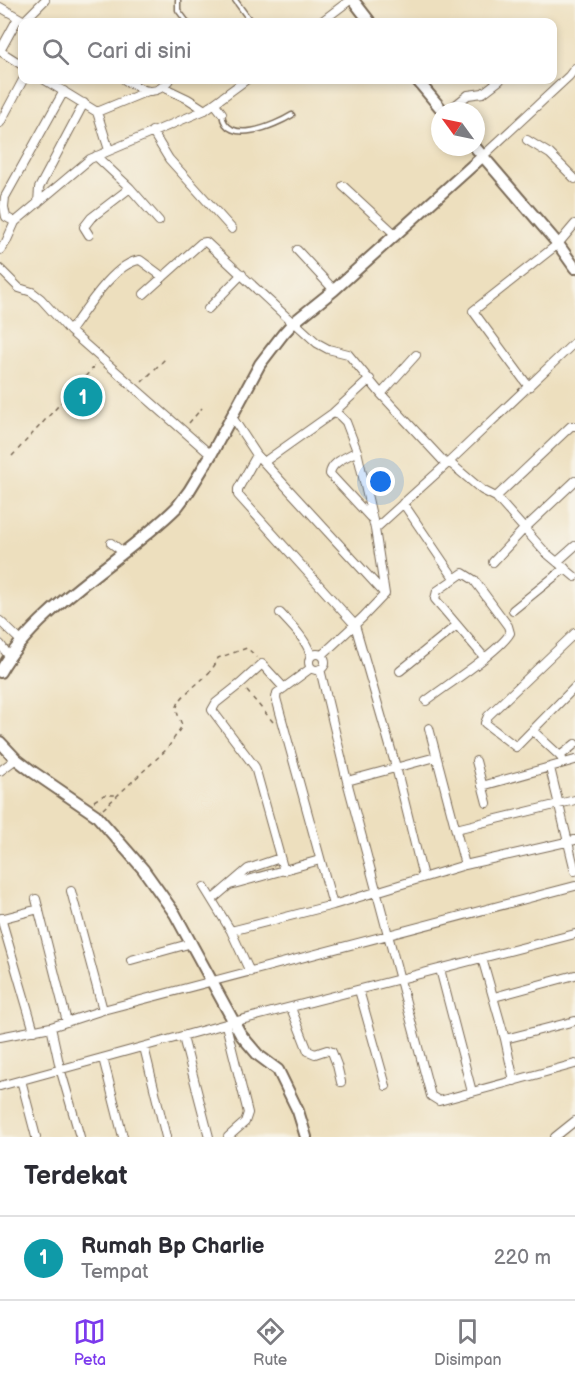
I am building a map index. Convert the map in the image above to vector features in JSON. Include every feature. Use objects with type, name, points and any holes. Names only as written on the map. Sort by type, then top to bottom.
[{"type":"street","points":[[26,18],[45,0]]},
{"type":"street","points":[[327,18],[352,0],[367,18]]},
{"type":"street","points":[[0,7],[18,18]]},
{"type":"street","points":[[18,28],[0,51],[18,62]]},
{"type":"street","points":[[485,154],[575,68]]},
{"type":"street","points":[[0,123],[21,84]]},
{"type":"street","points":[[52,84],[98,112],[109,150]]},
{"type":"street","points":[[134,84],[148,91]]},
{"type":"street","points":[[98,112],[148,91],[154,91],[165,84]]},
{"type":"street","points":[[0,250],[15,222],[96,156],[205,110],[241,84]]},
{"type":"street","points":[[420,84],[435,102]]},
{"type":"street","points":[[459,102],[468,95],[483,93],[495,84]]},
{"type":"street","points":[[163,87],[205,110]]},
{"type":"street","points":[[15,222],[3,217],[3,196],[64,91]]},
{"type":"street","points":[[38,203],[39,188],[84,103]]},
{"type":"street","points":[[215,104],[222,113]]},
{"type":"street","points":[[152,131],[170,159],[232,230]]},
{"type":"street","points":[[527,140],[550,154],[575,179]]},
{"type":"street","points":[[96,156],[130,188],[159,221]]},
{"type":"street","points":[[0,672],[9,656],[61,604],[177,507],[211,455],[266,354],[293,323],[396,236],[483,156],[558,244],[575,268]]},
{"type":"street","points":[[343,186],[396,236]]},
{"type":"street","points":[[89,235],[84,228],[91,218],[130,188]]},
{"type":"street","points":[[529,387],[473,311],[558,244],[575,224]]},
{"type":"street","points":[[144,294],[204,241],[316,343],[348,354],[381,394],[448,463],[482,490],[496,497],[545,552],[575,577]]},
{"type":"street","points":[[297,250],[334,290]]},
{"type":"street","points":[[69,331],[110,279],[128,264],[140,260],[163,277]]},
{"type":"street","points":[[0,269],[20,288],[32,292],[49,307],[69,331],[211,455]]},
{"type":"street","points":[[208,309],[242,274]]},
{"type":"street","points":[[375,529],[575,342]]},
{"type":"street","points":[[381,394],[416,355]]},
{"type":"street","points":[[264,462],[333,413],[370,379]]},
{"type":"street","points":[[333,413],[346,422],[357,451],[375,529],[385,594]]},
{"type":"street","points":[[232,417],[257,455],[385,594]]},
{"type":"street","points":[[496,497],[571,426],[575,426]]},
{"type":"street","points":[[357,451],[336,463],[330,474],[371,518]]},
{"type":"street","points":[[257,455],[238,489],[238,495],[354,625],[396,767],[423,877]]},
{"type":"street","points":[[493,562],[575,481]]},
{"type":"street","points":[[404,503],[453,578]]},
{"type":"street","points":[[111,543],[123,552]]},
{"type":"street","points":[[557,562],[575,546]]},
{"type":"street","points":[[513,610],[565,568]]},
{"type":"street","points":[[426,701],[484,657],[506,640],[510,633],[508,626],[474,580],[463,573],[453,578],[435,594],[435,599],[484,657]]},
{"type":"street","points":[[322,655],[385,594]]},
{"type":"street","points":[[280,613],[308,647],[311,655],[309,660],[311,668]]},
{"type":"street","points":[[0,621],[22,642]]},
{"type":"street","points":[[400,671],[457,625]]},
{"type":"street","points":[[575,633],[485,719],[485,724],[515,747],[575,687]]},
{"type":"street","points":[[0,644],[9,656]]},
{"type":"street","points":[[311,655],[317,653],[322,655]]},
{"type":"street","points":[[311,668],[320,669],[325,663],[322,655]]},
{"type":"street","points":[[284,688],[262,664],[216,703],[213,711],[255,767],[284,871]]},
{"type":"street","points":[[311,668],[277,693],[276,698],[333,905]]},
{"type":"street","points":[[320,669],[347,781],[431,1096],[439,1101],[575,1064]]},
{"type":"street","points":[[429,728],[465,864]]},
{"type":"street","points":[[532,731],[562,760],[575,760]]},
{"type":"street","points":[[0,742],[16,759],[96,815],[143,869],[175,914],[192,943],[212,981],[230,1024],[248,1113],[246,1120],[228,1137]]},
{"type":"street","points":[[482,786],[550,768],[562,760],[575,744]]},
{"type":"street","points":[[347,781],[436,757]]},
{"type":"street","points":[[0,771],[16,759]]},
{"type":"street","points":[[476,761],[487,803]]},
{"type":"street","points":[[550,768],[558,804],[571,841],[575,871]]},
{"type":"street","points":[[456,829],[575,800]]},
{"type":"street","points":[[231,931],[333,905],[465,864],[571,841]]},
{"type":"street","points":[[213,899],[248,869],[280,858]]},
{"type":"street","points":[[230,885],[320,860]]},
{"type":"street","points":[[0,1037],[51,1027],[103,1010],[575,886]]},
{"type":"street","points":[[204,887],[231,931],[250,972]]},
{"type":"street","points":[[71,891],[103,1010]]},
{"type":"street","points":[[36,899],[67,1022]]},
{"type":"street","points":[[34,1031],[1,919],[39,909]]},
{"type":"street","points":[[0,1086],[60,1068],[575,934]]},
{"type":"street","points":[[131,960],[192,943]]},
{"type":"street","points":[[482,958],[505,1039],[514,1081]]},
{"type":"street","points":[[440,969],[472,1092]]},
{"type":"street","points":[[494,997],[575,975]]},
{"type":"street","points":[[359,990],[386,1086]]},
{"type":"street","points":[[291,1008],[308,1051],[315,1054],[327,1050],[333,1054],[340,1082]]},
{"type":"street","points":[[505,1039],[575,1020]]},
{"type":"street","points":[[230,1024],[258,1055],[278,1070],[298,1111],[306,1137]]},
{"type":"street","points":[[51,1027],[80,1137]]},
{"type":"street","points":[[183,1037],[209,1137]]},
{"type":"street","points":[[144,1047],[166,1137]]},
{"type":"street","points":[[103,1058],[123,1137]]},
{"type":"street","points":[[21,1080],[36,1137]]},
{"type":"street","points":[[555,1137],[575,1121]]},
{"type":"lane","points":[[178,0],[178,10],[184,18]]},
{"type":"lane","points":[[235,0],[248,18]]},
{"type":"lane","points":[[222,113],[227,125],[235,129],[250,131],[278,124],[292,115]]},
{"type":"path","points":[[135,389],[167,357]]},
{"type":"path","points":[[12,456],[101,359]]},
{"type":"path","points":[[183,431],[202,408]]},
{"type":"path","points":[[96,815],[167,749],[182,726],[177,711],[180,701],[211,671],[218,658],[247,648],[262,664]]},
{"type":"path","points":[[240,684],[287,738]]},
{"type":"path","points":[[87,808],[104,795],[118,795]]},
{"type":"building","points":[[79,383],[94,398],[84,407],[72,395]]},
{"type":"place","name":"Rumah Bp Charlie","points":[[83,397]]}]
